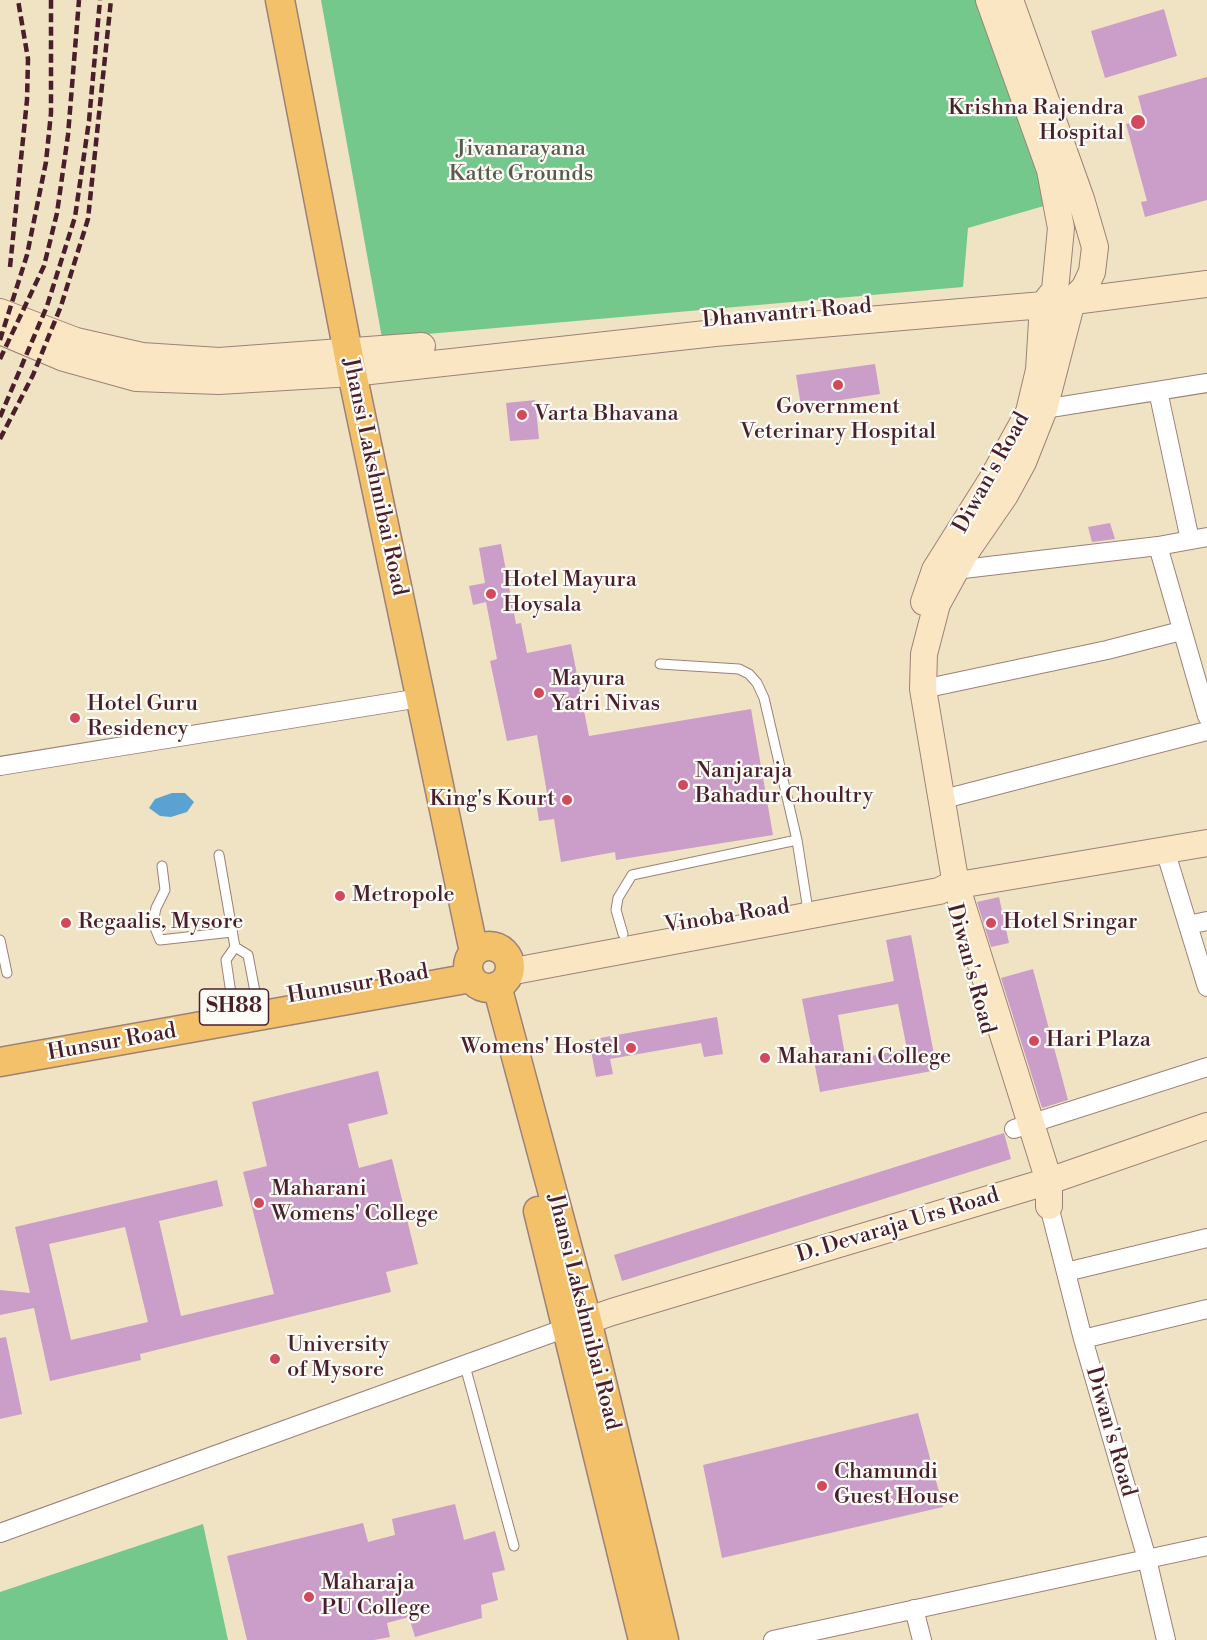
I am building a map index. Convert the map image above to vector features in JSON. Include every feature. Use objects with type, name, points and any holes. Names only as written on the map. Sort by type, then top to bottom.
[{"type":"main road","name":"Jhansi Lakshmibai Road","points":[[280,0],[488,968]]},
{"type":"main road","name":"Jhansi Lakshmibai Road","points":[[294,0],[420,698],[577,1324],[664,1640]]},
{"type":"main road","name":"Hunusur Road","points":[[0,1047],[245,1005],[488,968]]},
{"type":"main road","name":"Hunsur Road","points":[[0,1062],[488,968]]},
{"type":"main road","name":"Jhansi Lakshmibai Road","points":[[577,1324],[643,1640]]},
{"type":"street","points":[[952,886],[923,689],[924,654],[934,614],[955,570],[1005,495],[1023,462],[1044,409],[1064,296],[1060,228],[1050,170],[989,0]]},
{"type":"street","points":[[1010,0],[1081,199],[1095,247],[1092,272],[1064,296]]},
{"type":"street","name":"Dhanvantri Road","points":[[1064,296],[1207,266]]},
{"type":"street","name":"Dhanvantri Road","points":[[359,362],[714,327],[1207,284]]},
{"type":"street","name":"Diwan's Road","points":[[1064,296],[1039,370],[1029,412],[991,481],[935,570],[911,655],[912,692],[932,839],[952,886],[1044,1191],[1083,1339],[1147,1559],[1166,1640]]},
{"type":"street","points":[[0,312],[76,341],[142,356],[219,361],[359,362]]},
{"type":"street","points":[[0,332],[64,358],[136,378],[219,381],[359,362]]},
{"type":"street","points":[[1044,409],[1207,383]]},
{"type":"street","points":[[955,570],[1199,539],[1158,391]]},
{"type":"street","points":[[1158,546],[1206,711]]},
{"type":"street","points":[[923,689],[1107,650],[1181,631]]},
{"type":"street","points":[[0,766],[420,698]]},
{"type":"street","points":[[940,800],[1207,731]]},
{"type":"street","name":"Vinoba Road","points":[[488,968],[1207,843]]},
{"type":"street","points":[[1165,850],[1207,987]]},
{"type":"street","name":"Vinoba Road","points":[[488,968],[562,944],[937,882],[952,886]]},
{"type":"street","points":[[1188,925],[1207,921]]},
{"type":"street","points":[[1023,1126],[1207,1067]]},
{"type":"street","name":"D. Devaraja Urs Road","points":[[577,1324],[1044,1191],[1207,1126]]},
{"type":"street","points":[[1066,1272],[1207,1238]]},
{"type":"street","points":[[1083,1339],[1207,1309]]},
{"type":"street","points":[[0,1533],[577,1324]]},
{"type":"street","points":[[772,1640],[1207,1546]]},
{"type":"street","points":[[914,1609],[922,1640]]},
{"type":"lane","points":[[660,664],[739,669],[749,674],[757,683],[764,698],[797,840],[807,904]]},
{"type":"lane","points":[[623,934],[616,910],[618,898],[632,875],[797,840]]},
{"type":"lane","points":[[219,855],[236,947],[248,955],[245,1005]]},
{"type":"lane","points":[[162,866],[165,890],[156,908],[153,923],[160,940],[232,932]]},
{"type":"lane","points":[[0,940],[8,973]]},
{"type":"lane","points":[[236,947],[226,960],[245,1005]]},
{"type":"lane","points":[[465,1366],[514,1546]]},
{"type":"green space","name":"Jivanarayana Katte Grounds","points":[[321,0],[985,0],[1061,201],[968,228],[963,287],[382,338]]},
{"type":"green space","points":[[203,1524],[228,1640],[0,1640],[0,1592]]},
{"type":"water","points":[[172,793],[185,793],[194,802],[187,812],[171,817],[160,816],[149,808],[155,799]]},
{"type":"building","points":[[1164,9],[1177,56],[1105,78],[1091,31]]},
{"type":"building","points":[[1207,77],[1207,200],[1145,217],[1141,202],[1147,201],[1126,124],[1144,119],[1138,96]]},
{"type":"building","name":"Government Veterinary Hospital","points":[[875,364],[880,394],[801,406],[796,375]]},
{"type":"building","name":"Varta Bhavana","points":[[535,400],[539,439],[510,441],[506,403]]},
{"type":"building","points":[[1110,523],[1115,539],[1092,542],[1088,527]]},
{"type":"building","points":[[501,544],[516,624],[521,623],[527,653],[571,644],[589,736],[751,709],[773,835],[616,860],[615,852],[561,862],[554,819],[539,821],[536,801],[548,799],[537,735],[507,741],[490,661],[497,659],[486,602],[473,605],[469,586],[485,583],[479,548]]},
{"type":"building","name":"Hotel Sringar","points":[[999,897],[1009,943],[991,947],[977,902]]},
{"type":"building","points":[[911,935],[937,1070],[820,1092],[802,999],[894,981],[886,940]],"holes":[[[898,1004],[907,1049],[846,1061],[838,1015]]]},
{"type":"building","name":"Hari Plaza","points":[[1033,969],[1068,1100],[1042,1108],[1001,978]]},
{"type":"building","name":"Womens' Hostel","points":[[717,1017],[723,1054],[704,1057],[701,1043],[610,1059],[613,1074],[596,1077],[589,1040]]},
{"type":"building","points":[[378,1071],[388,1114],[348,1124],[359,1168],[392,1159],[418,1264],[386,1272],[391,1292],[140,1354],[141,1360],[50,1381],[34,1308],[0,1315],[0,1290],[30,1293],[15,1227],[217,1180],[223,1206],[159,1221],[181,1316],[274,1294],[243,1172],[267,1166],[252,1102]],"holes":[[[125,1227],[148,1322],[71,1340],[49,1244]]]},
{"type":"building","points":[[1004,1133],[1011,1159],[622,1281],[614,1255]]},
{"type":"building","points":[[6,1337],[22,1414],[0,1419],[0,1338]]},
{"type":"building","name":"Chamundi Guest House","points":[[918,1413],[943,1507],[722,1558],[703,1465]]},
{"type":"building","points":[[455,1504],[464,1540],[495,1531],[505,1570],[492,1573],[498,1600],[481,1605],[482,1618],[415,1637],[409,1617],[387,1623],[390,1637],[374,1640],[247,1640],[227,1556],[363,1523],[368,1542],[395,1535],[392,1519]]},
{"type":"railway","points":[[10,267],[27,100],[28,59],[18,0]]},
{"type":"railway","points":[[0,340],[27,255],[46,162],[51,113],[51,0]]},
{"type":"railway","points":[[0,359],[44,266],[57,213],[68,135],[79,0]]},
{"type":"railway","points":[[0,417],[47,306],[75,217],[89,121],[100,0]]},
{"type":"railway","points":[[0,439],[33,375],[61,306],[88,219],[111,0]]},
{"type":"place","name":"Krishna Rajendra Hospital","points":[[1138,122]]},
{"type":"place","name":"Government Veterinary Hospital","points":[[838,385]]},
{"type":"place","name":"Varta Bhavana","points":[[522,415]]},
{"type":"place","name":"Hotel Mayura Hoysala","points":[[491,594]]},
{"type":"place","name":"Mayura Yatri Nivas","points":[[539,693]]},
{"type":"place","name":"Hotel Guru Residency","points":[[75,718]]},
{"type":"place","name":"Nanjaraja Bahadur Choultry","points":[[683,785]]},
{"type":"place","name":"King's Kourt","points":[[567,800]]},
{"type":"place","name":"Metropole","points":[[340,896]]},
{"type":"place","name":"Regaalis, Mysore","points":[[66,923]]},
{"type":"place","name":"Hotel Sringar","points":[[991,923]]},
{"type":"place","name":"Hari Plaza","points":[[1034,1041]]},
{"type":"place","name":"Womens' Hostel","points":[[631,1048]]},
{"type":"place","name":"Maharani College","points":[[765,1058]]},
{"type":"place","name":"Maharani Womens' College","points":[[259,1203]]},
{"type":"place","name":"University of Mysore","points":[[275,1359]]},
{"type":"place","name":"Chamundi Guest House","points":[[822,1486]]},
{"type":"place","name":"Maharaja PU College","points":[[309,1597]]}]
